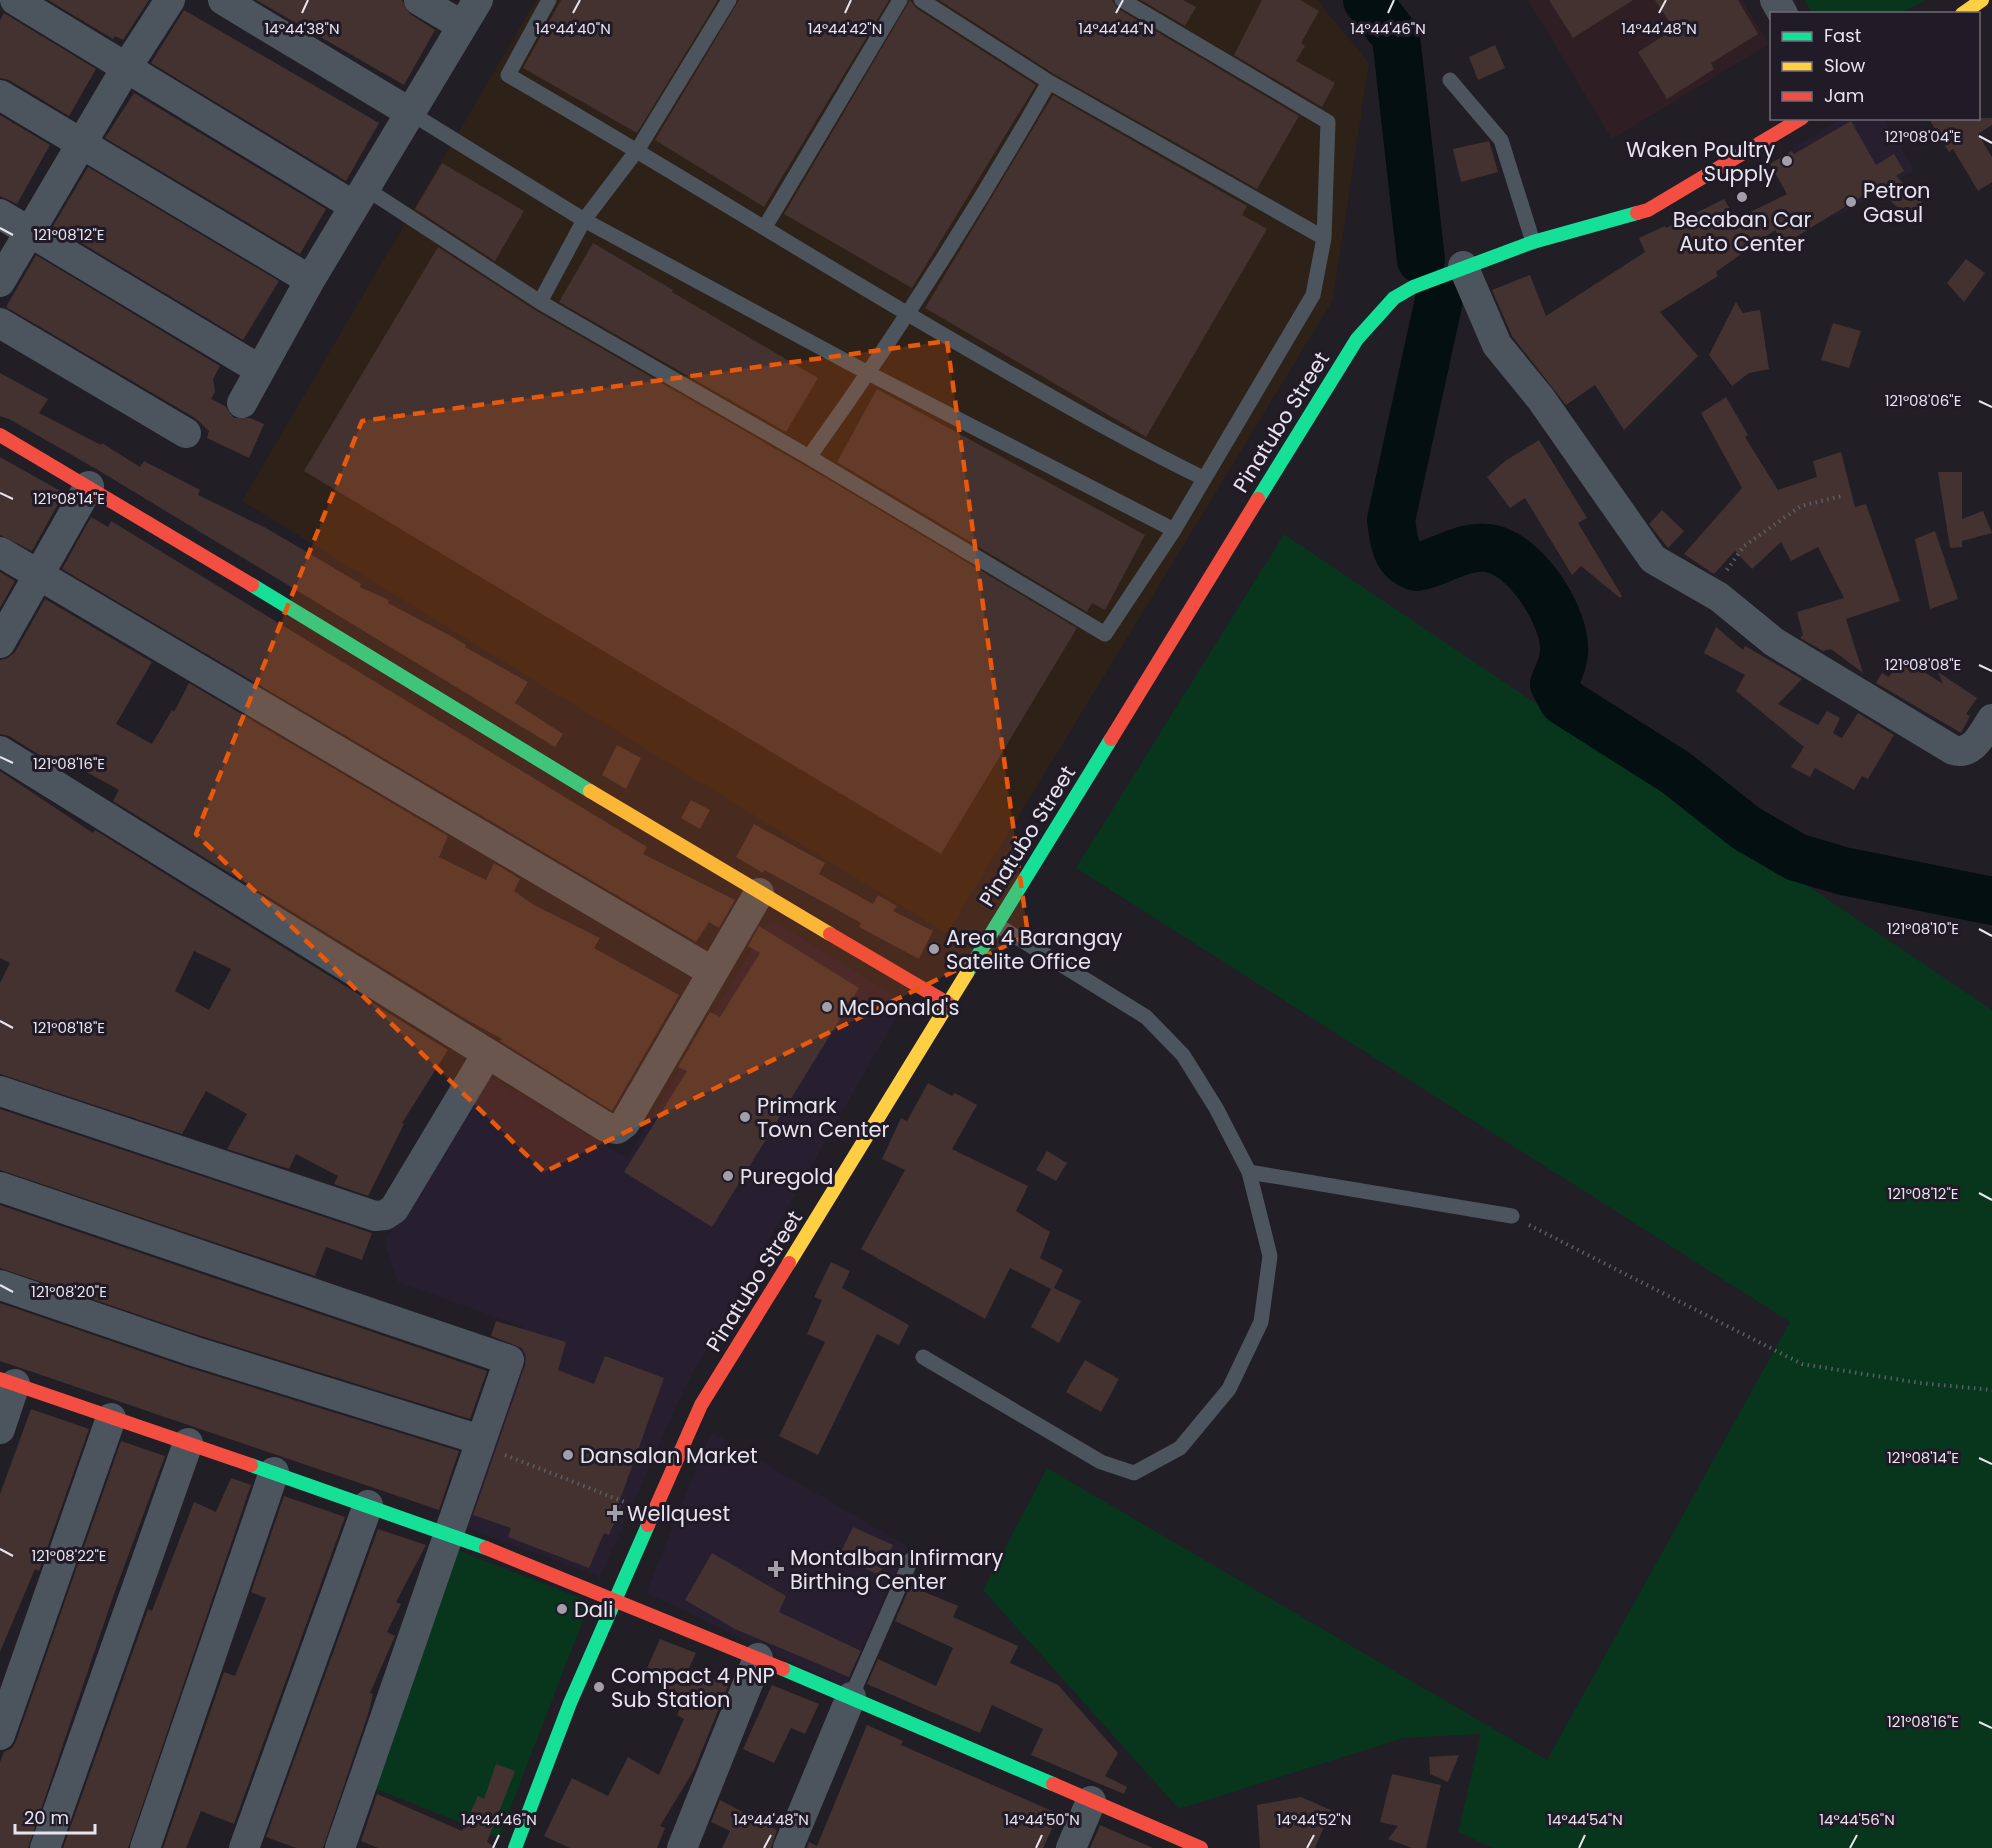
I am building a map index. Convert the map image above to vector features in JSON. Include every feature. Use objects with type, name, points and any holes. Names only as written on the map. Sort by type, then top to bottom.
[{"type":"street","points":[[15,0],[126,68],[359,197]]},
{"type":"street","points":[[0,282],[126,68],[170,0]]},
{"type":"street","points":[[223,0],[409,112]]},
{"type":"street","points":[[419,0],[461,25]]},
{"type":"street","points":[[242,403],[310,280],[478,0]]},
{"type":"street","points":[[1965,12],[1982,0]]},
{"type":"street","points":[[0,95],[310,280]]},
{"type":"street","name":"Pinatubo Street","points":[[516,1848],[570,1703],[701,1405],[1357,339],[1375,316],[1394,298],[1413,287],[1463,266],[1533,242],[1648,210],[1799,120]]},
{"type":"street","points":[[0,214],[260,370]]},
{"type":"street","points":[[1463,266],[1497,345],[1540,399],[1653,559],[1710,593],[1774,642],[1953,750],[1961,752],[1970,750],[1992,719]]},
{"type":"street","points":[[0,323],[186,433]]},
{"type":"street","points":[[0,435],[89,486],[759,893],[949,1004]]},
{"type":"street","points":[[0,643],[89,486]]},
{"type":"street","points":[[0,552],[711,971]]},
{"type":"street","points":[[0,750],[606,1127],[617,1129],[625,1123],[711,971],[759,893]]},
{"type":"street","points":[[0,1091],[375,1216],[385,1215],[394,1209],[487,1054]]},
{"type":"street","points":[[0,1187],[509,1360],[451,1534],[340,1848]]},
{"type":"street","points":[[0,1285],[193,1351],[480,1442]]},
{"type":"street","points":[[0,1429],[8,1381],[274,1472],[451,1534],[614,1599],[851,1697],[1200,1848]]},
{"type":"street","points":[[0,1735],[111,1418]]},
{"type":"street","points":[[45,1848],[188,1443]]},
{"type":"street","points":[[145,1848],[274,1472]]},
{"type":"street","points":[[244,1848],[368,1505]]},
{"type":"street","points":[[682,1848],[758,1658]]},
{"type":"street","points":[[788,1848],[851,1697]]},
{"type":"street","points":[[1071,1848],[1091,1802]]},
{"type":"lane","points":[[549,0],[508,75],[638,149],[907,315],[1139,447],[1203,478]]},
{"type":"lane","points":[[540,302],[584,220],[638,149],[729,0]]},
{"type":"lane","points":[[765,227],[900,0]]},
{"type":"lane","points":[[921,0],[1049,82],[1324,238]]},
{"type":"lane","points":[[359,197],[809,456],[1105,634],[1174,530],[1313,295],[1324,238],[1328,122],[1122,0]]},
{"type":"lane","points":[[1450,80],[1501,140],[1533,242]]},
{"type":"lane","points":[[809,456],[907,315],[988,189],[1049,82]]},
{"type":"lane","points":[[409,112],[584,220],[868,373],[1174,530]]},
{"type":"lane","points":[[923,1357],[1101,1461],[1134,1473],[1180,1448],[1229,1389],[1261,1322],[1270,1256],[1249,1172],[1216,1108],[1183,1055],[1146,1017],[997,925]]},
{"type":"lane","points":[[1249,1172],[1512,1216]]},
{"type":"lane","points":[[851,1697],[911,1560]]},
{"type":"path","points":[[1710,593],[1744,546],[1801,506],[1842,496]]},
{"type":"path","points":[[1512,1216],[1802,1364],[1920,1383],[1992,1390]]},
{"type":"path","points":[[480,1442],[653,1513]]},
{"type":"highlighted area","points":[[947,341],[1028,935],[544,1172],[196,834],[362,421]]},
{"type":"shaded area","points":[[536,0],[1317,0],[1369,63],[1333,300],[947,934],[242,501]]},
{"type":"shaded area","points":[[1528,0],[1742,0],[1769,44],[1612,139]]},
{"type":"shaded area","points":[[1839,120],[1885,120],[1914,170],[1834,218],[1792,148]]},
{"type":"shaded area","name":"Primark Town Center","points":[[770,919],[905,1002],[686,1385],[600,1577],[459,1525],[523,1327],[398,1282],[384,1242],[485,1075],[627,1158]]},
{"type":"shaded area","name":"Montalban Infirmary Birthing Center","points":[[711,1432],[907,1546],[845,1687],[646,1593]]},
{"type":"green space","points":[[1804,0],[1925,0],[1904,12],[1811,12]]},
{"type":"green space","points":[[1284,534],[1992,1010],[1992,1848],[1493,1848],[1458,1832],[1481,1734],[1403,1738],[1179,1809],[983,1590],[1047,1468],[1547,1760],[1790,1322],[1076,868]]},
{"type":"green space","points":[[458,1550],[590,1602],[499,1838],[371,1787]]},
{"type":"building","points":[[48,0],[149,0],[123,40],[115,36],[113,39]]},
{"type":"building","points":[[256,0],[402,0],[410,14],[435,30],[404,85]]},
{"type":"building","points":[[561,0],[718,0],[637,133],[523,68]]},
{"type":"building","points":[[739,0],[889,0],[764,207],[655,140]]},
{"type":"building","points":[[910,0],[916,8],[1036,85],[912,288],[784,214]]},
{"type":"building","points":[[939,0],[1112,0],[1117,8],[1299,116],[1257,189],[1054,74]]},
{"type":"building","points":[[1141,0],[1183,0],[1196,7],[1185,26]]},
{"type":"building","points":[[1262,0],[1300,0],[1319,11],[1301,43],[1305,46],[1296,61],[1335,83],[1322,107],[1234,55]]},
{"type":"building","points":[[1549,0],[1633,0],[1573,38]]},
{"type":"building","points":[[1655,0],[1738,0],[1758,34],[1711,63],[1714,69],[1667,99],[1638,52],[1674,29]]},
{"type":"building","points":[[184,10],[379,123],[346,181],[151,63]]},
{"type":"building","points":[[4,13],[96,69],[69,116],[9,80],[0,78],[0,20]]},
{"type":"building","points":[[1495,45],[1505,68],[1478,80],[1469,57]]},
{"type":"building","points":[[134,93],[326,209],[300,254],[105,138]]},
{"type":"building","points":[[1053,95],[1247,206],[1242,215],[1267,229],[1146,437],[925,308]]},
{"type":"building","points":[[0,115],[50,145],[17,204],[0,196]]},
{"type":"building","points":[[1992,118],[1992,125],[1978,134],[1992,157],[1992,182],[1978,191],[1953,149],[1949,152],[1930,120],[1980,120]]},
{"type":"building","points":[[1851,121],[1876,165],[1894,154],[1904,171],[1896,176],[1922,202],[1907,217],[1877,187],[1783,245],[1775,230],[1716,272],[1718,276],[1660,312],[1698,356],[1624,430],[1595,385],[1566,405],[1512,336],[1492,290],[1530,275],[1546,316],[1645,252],[1639,238],[1665,226],[1666,228],[1724,199],[1736,219],[1787,194],[1770,164],[1792,151],[1794,154]]},
{"type":"building","points":[[1489,141],[1498,172],[1461,182],[1453,149]]},
{"type":"building","points":[[442,163],[524,211],[495,261],[415,209]]},
{"type":"building","points":[[88,167],[279,281],[243,340],[53,226]]},
{"type":"building","points":[[593,243],[818,378],[786,432],[559,302]]},
{"type":"building","points":[[438,247],[535,310],[828,479],[1077,628],[941,854],[304,471]]},
{"type":"building","points":[[36,255],[220,366],[213,379],[215,392],[211,399],[225,406],[234,418],[250,418],[264,424],[249,458],[207,438],[209,431],[195,418],[6,307]]},
{"type":"building","points":[[1966,259],[1985,273],[1964,302],[1947,283]]},
{"type":"building","points":[[1736,302],[1743,313],[1760,310],[1769,369],[1749,373],[1732,386],[1709,355]]},
{"type":"building","points":[[1833,323],[1861,331],[1849,368],[1821,360]]},
{"type":"building","points":[[0,373],[48,399],[39,413],[101,445],[102,443],[140,467],[144,461],[200,490],[198,495],[266,528],[361,584],[360,587],[389,600],[388,603],[449,635],[466,645],[465,647],[528,682],[515,703],[563,734],[555,747],[98,470],[0,416]]},
{"type":"building","points":[[877,389],[1145,535],[1105,610],[1092,603],[1087,612],[837,462]]},
{"type":"building","points":[[1726,397],[1748,435],[1745,437],[1778,490],[1817,477],[1813,461],[1841,452],[1855,507],[1866,504],[1900,601],[1846,619],[1863,673],[1831,649],[1823,651],[1800,638],[1803,635],[1797,612],[1844,598],[1818,547],[1791,561],[1781,542],[1752,569],[1735,551],[1714,574],[1684,554],[1742,488],[1701,413]]},
{"type":"building","points":[[1539,440],[1587,518],[1578,523],[1622,596],[1620,598],[1581,566],[1572,575],[1525,498],[1510,508],[1487,477],[1505,461]]},
{"type":"building","points":[[0,457],[64,493],[32,551],[0,535]]},
{"type":"building","points":[[1938,472],[1962,472],[1962,519],[1983,511],[1992,533],[1962,541],[1962,547],[1950,548]]},
{"type":"building","points":[[1662,510],[1684,531],[1668,548],[1649,524]]},
{"type":"building","points":[[91,517],[108,527],[111,521],[647,847],[643,854],[735,900],[719,928],[709,922],[696,942],[62,569]]},
{"type":"building","points":[[1935,531],[1958,599],[1930,609],[1915,539]]},
{"type":"building","points":[[0,572],[15,581],[0,608]]},
{"type":"building","points":[[45,599],[152,662],[116,724],[152,744],[172,710],[174,712],[189,683],[448,836],[439,857],[486,880],[494,863],[520,879],[514,891],[534,905],[600,938],[594,948],[679,995],[612,1111],[500,1041],[502,1039],[467,1020],[113,801],[119,790],[58,756],[54,764],[9,736],[0,734],[0,660],[8,658],[15,652]]},
{"type":"building","points":[[1716,627],[1743,650],[1745,646],[1802,679],[1778,704],[1818,725],[1827,711],[1840,718],[1833,733],[1842,738],[1858,713],[1894,735],[1868,779],[1862,776],[1854,790],[1815,768],[1810,777],[1791,767],[1804,747],[1736,691],[1745,675],[1704,653]]},
{"type":"building","points":[[1899,661],[1907,661],[1943,684],[1938,672],[1977,698],[1966,714],[1970,716],[1961,733],[1876,683],[1882,673],[1889,677]]},
{"type":"building","points":[[617,745],[641,758],[626,789],[602,775]]},
{"type":"building","points":[[0,771],[93,833],[95,830],[448,1050],[402,1123],[404,1124],[368,1196],[334,1184],[338,1176],[296,1154],[289,1169],[227,1149],[247,1114],[206,1091],[182,1134],[0,1074],[0,983],[10,963],[0,958]],"holes":[[[194,951],[231,969],[209,1010],[175,991]]]},
{"type":"building","points":[[691,800],[710,810],[700,829],[681,818]]},
{"type":"building","points":[[754,824],[825,863],[819,874],[873,904],[878,895],[897,906],[893,911],[933,931],[919,959],[859,927],[861,923],[736,857]]},
{"type":"building","points":[[759,926],[859,988],[712,1227],[624,1172],[687,1071],[678,1067],[710,1012],[720,1017],[760,953],[748,946]]},
{"type":"building","points":[[928,1083],[952,1096],[955,1093],[977,1105],[952,1149],[1028,1186],[1016,1211],[1050,1232],[1040,1258],[1063,1270],[1054,1288],[1081,1301],[1059,1343],[1031,1327],[1051,1289],[1010,1268],[985,1319],[861,1249],[905,1170],[882,1159],[901,1118],[907,1121]]},
{"type":"building","points":[[0,1109],[372,1233],[362,1260],[326,1247],[315,1276],[0,1170]]},
{"type":"building","points":[[1047,1151],[1067,1163],[1056,1181],[1036,1170]]},
{"type":"building","points":[[0,1205],[487,1371],[470,1419],[198,1335],[0,1268]]},
{"type":"building","points":[[831,1262],[850,1271],[842,1288],[909,1325],[899,1345],[877,1334],[818,1455],[779,1436],[825,1342],[807,1334],[822,1300],[814,1297]]},
{"type":"building","points":[[0,1303],[187,1367],[459,1451],[439,1510],[0,1361]]},
{"type":"building","name":"Dansalan Market","points":[[496,1321],[566,1342],[558,1370],[594,1384],[605,1356],[664,1378],[618,1505],[621,1506],[609,1535],[604,1533],[589,1568],[508,1537],[511,1528],[473,1515],[525,1365],[526,1356],[522,1348],[491,1336]]},
{"type":"building","points":[[1085,1360],[1119,1379],[1101,1412],[1066,1392]]},
{"type":"building","points":[[31,1409],[89,1429],[39,1571],[35,1569],[0,1652],[0,1494]]},
{"type":"building","points":[[121,1441],[165,1456],[114,1594],[28,1848],[0,1848],[0,1762],[4,1752],[12,1748],[16,1741]]},
{"type":"building","points":[[231,1478],[251,1485],[128,1848],[63,1848],[148,1609],[152,1611],[194,1502],[216,1512]]},
{"type":"building","points":[[284,1496],[345,1517],[234,1824],[201,1811],[186,1848],[163,1848],[224,1672],[235,1676],[266,1598],[251,1592]]},
{"type":"building","points":[[853,1527],[893,1545],[879,1575],[839,1556]]},
{"type":"building","points":[[378,1529],[426,1545],[396,1602],[401,1604],[387,1632],[395,1636],[370,1693],[373,1694],[369,1711],[323,1848],[296,1848],[266,1837]]},
{"type":"building","points":[[712,1553],[786,1596],[779,1612],[861,1651],[849,1677],[735,1629],[685,1600]]},
{"type":"building","points":[[910,1586],[958,1606],[953,1617],[1018,1646],[1010,1663],[1058,1685],[1118,1753],[1105,1776],[1127,1787],[1124,1794],[1031,1755],[1043,1729],[992,1705],[980,1733],[867,1684],[878,1659],[936,1686],[953,1648],[895,1621]]},
{"type":"building","points":[[660,1639],[696,1653],[689,1668],[728,1686],[694,1770],[660,1826],[665,1828],[657,1848],[570,1848],[544,1836],[572,1778],[608,1796],[628,1757],[659,1775],[684,1719],[677,1715],[685,1697],[643,1677]]},
{"type":"building","points":[[772,1685],[819,1704],[805,1734],[791,1728],[774,1763],[743,1749]]},
{"type":"building","points":[[867,1725],[903,1741],[901,1745],[1059,1814],[1043,1848],[807,1848],[809,1842],[817,1846]]},
{"type":"building","points":[[1459,1755],[1448,1782],[1430,1774],[1429,1757]]},
{"type":"building","points":[[496,1764],[515,1771],[487,1842],[497,1848],[378,1848],[361,1841],[377,1794],[462,1831],[478,1796],[484,1799]]},
{"type":"building","points":[[1392,1774],[1441,1785],[1426,1848],[1412,1848],[1388,1839],[1398,1826],[1380,1822]]},
{"type":"building","points":[[1301,1797],[1331,1810],[1315,1848],[1260,1848],[1257,1805]]},
{"type":"building","points":[[720,1800],[777,1830],[771,1848],[722,1848],[730,1831],[711,1822]]},
{"type":"building","points":[[1100,1825],[1153,1848],[1090,1848]]},
{"type":"waterway","points":[[1367,0],[1396,37],[1421,260]]},
{"type":"waterway","points":[[1439,300],[1391,520],[1396,548],[1403,559],[1416,567],[1469,549],[1487,548],[1501,552],[1515,561],[1540,588],[1558,622],[1563,638],[1564,653],[1554,684],[1563,701],[1675,772],[1746,828],[1796,857],[1843,871],[1992,901]]},
{"type":"traffic: fast","points":[[1258,499],[1357,339],[1394,298],[1413,287],[1533,242],[1637,213]]},
{"type":"traffic: fast","points":[[252,585],[590,791]]},
{"type":"traffic: fast","points":[[967,973],[1111,739]]},
{"type":"traffic: fast","points":[[251,1465],[486,1548]]},
{"type":"traffic: fast","points":[[515,1848],[570,1703],[648,1525]]},
{"type":"traffic: fast","points":[[783,1669],[1053,1784]]},
{"type":"traffic: slow","points":[[1965,12],[1982,0]]},
{"type":"traffic: slow","points":[[590,791],[830,934]]},
{"type":"traffic: slow","points":[[789,1263],[967,973]]},
{"type":"traffic: jam","points":[[1637,213],[1648,210],[1799,120]]},
{"type":"traffic: jam","points":[[0,435],[252,585]]},
{"type":"traffic: jam","points":[[1111,739],[1258,499]]},
{"type":"traffic: jam","points":[[830,934],[949,1004]]},
{"type":"traffic: jam","points":[[648,1525],[701,1405],[789,1263]]},
{"type":"traffic: jam","points":[[0,1379],[251,1465]]},
{"type":"traffic: jam","points":[[486,1548],[783,1669]]},
{"type":"traffic: jam","points":[[1053,1784],[1201,1848]]},
{"type":"place","name":"Waken Poultry Supply","points":[[1787,161]]},
{"type":"place","name":"Becaban Car Auto Center","points":[[1742,197]]},
{"type":"place","name":"Petron Gasul","points":[[1851,202]]},
{"type":"place","name":"Area 4 Barangay Satelite Office","points":[[934,949]]},
{"type":"place","name":"McDonald's","points":[[827,1007]]},
{"type":"place","name":"Primark Town Center","points":[[745,1117]]},
{"type":"place","name":"Puregold","points":[[728,1176]]},
{"type":"place","name":"Dansalan Market","points":[[568,1455]]},
{"type":"place","name":"Wellquest","points":[[615,1513]]},
{"type":"place","name":"Montalban Infirmary Birthing Center","points":[[776,1569]]},
{"type":"place","name":"Dali","points":[[562,1609]]},
{"type":"place","name":"Compact 4 PNP Sub Station","points":[[599,1687]]}]
